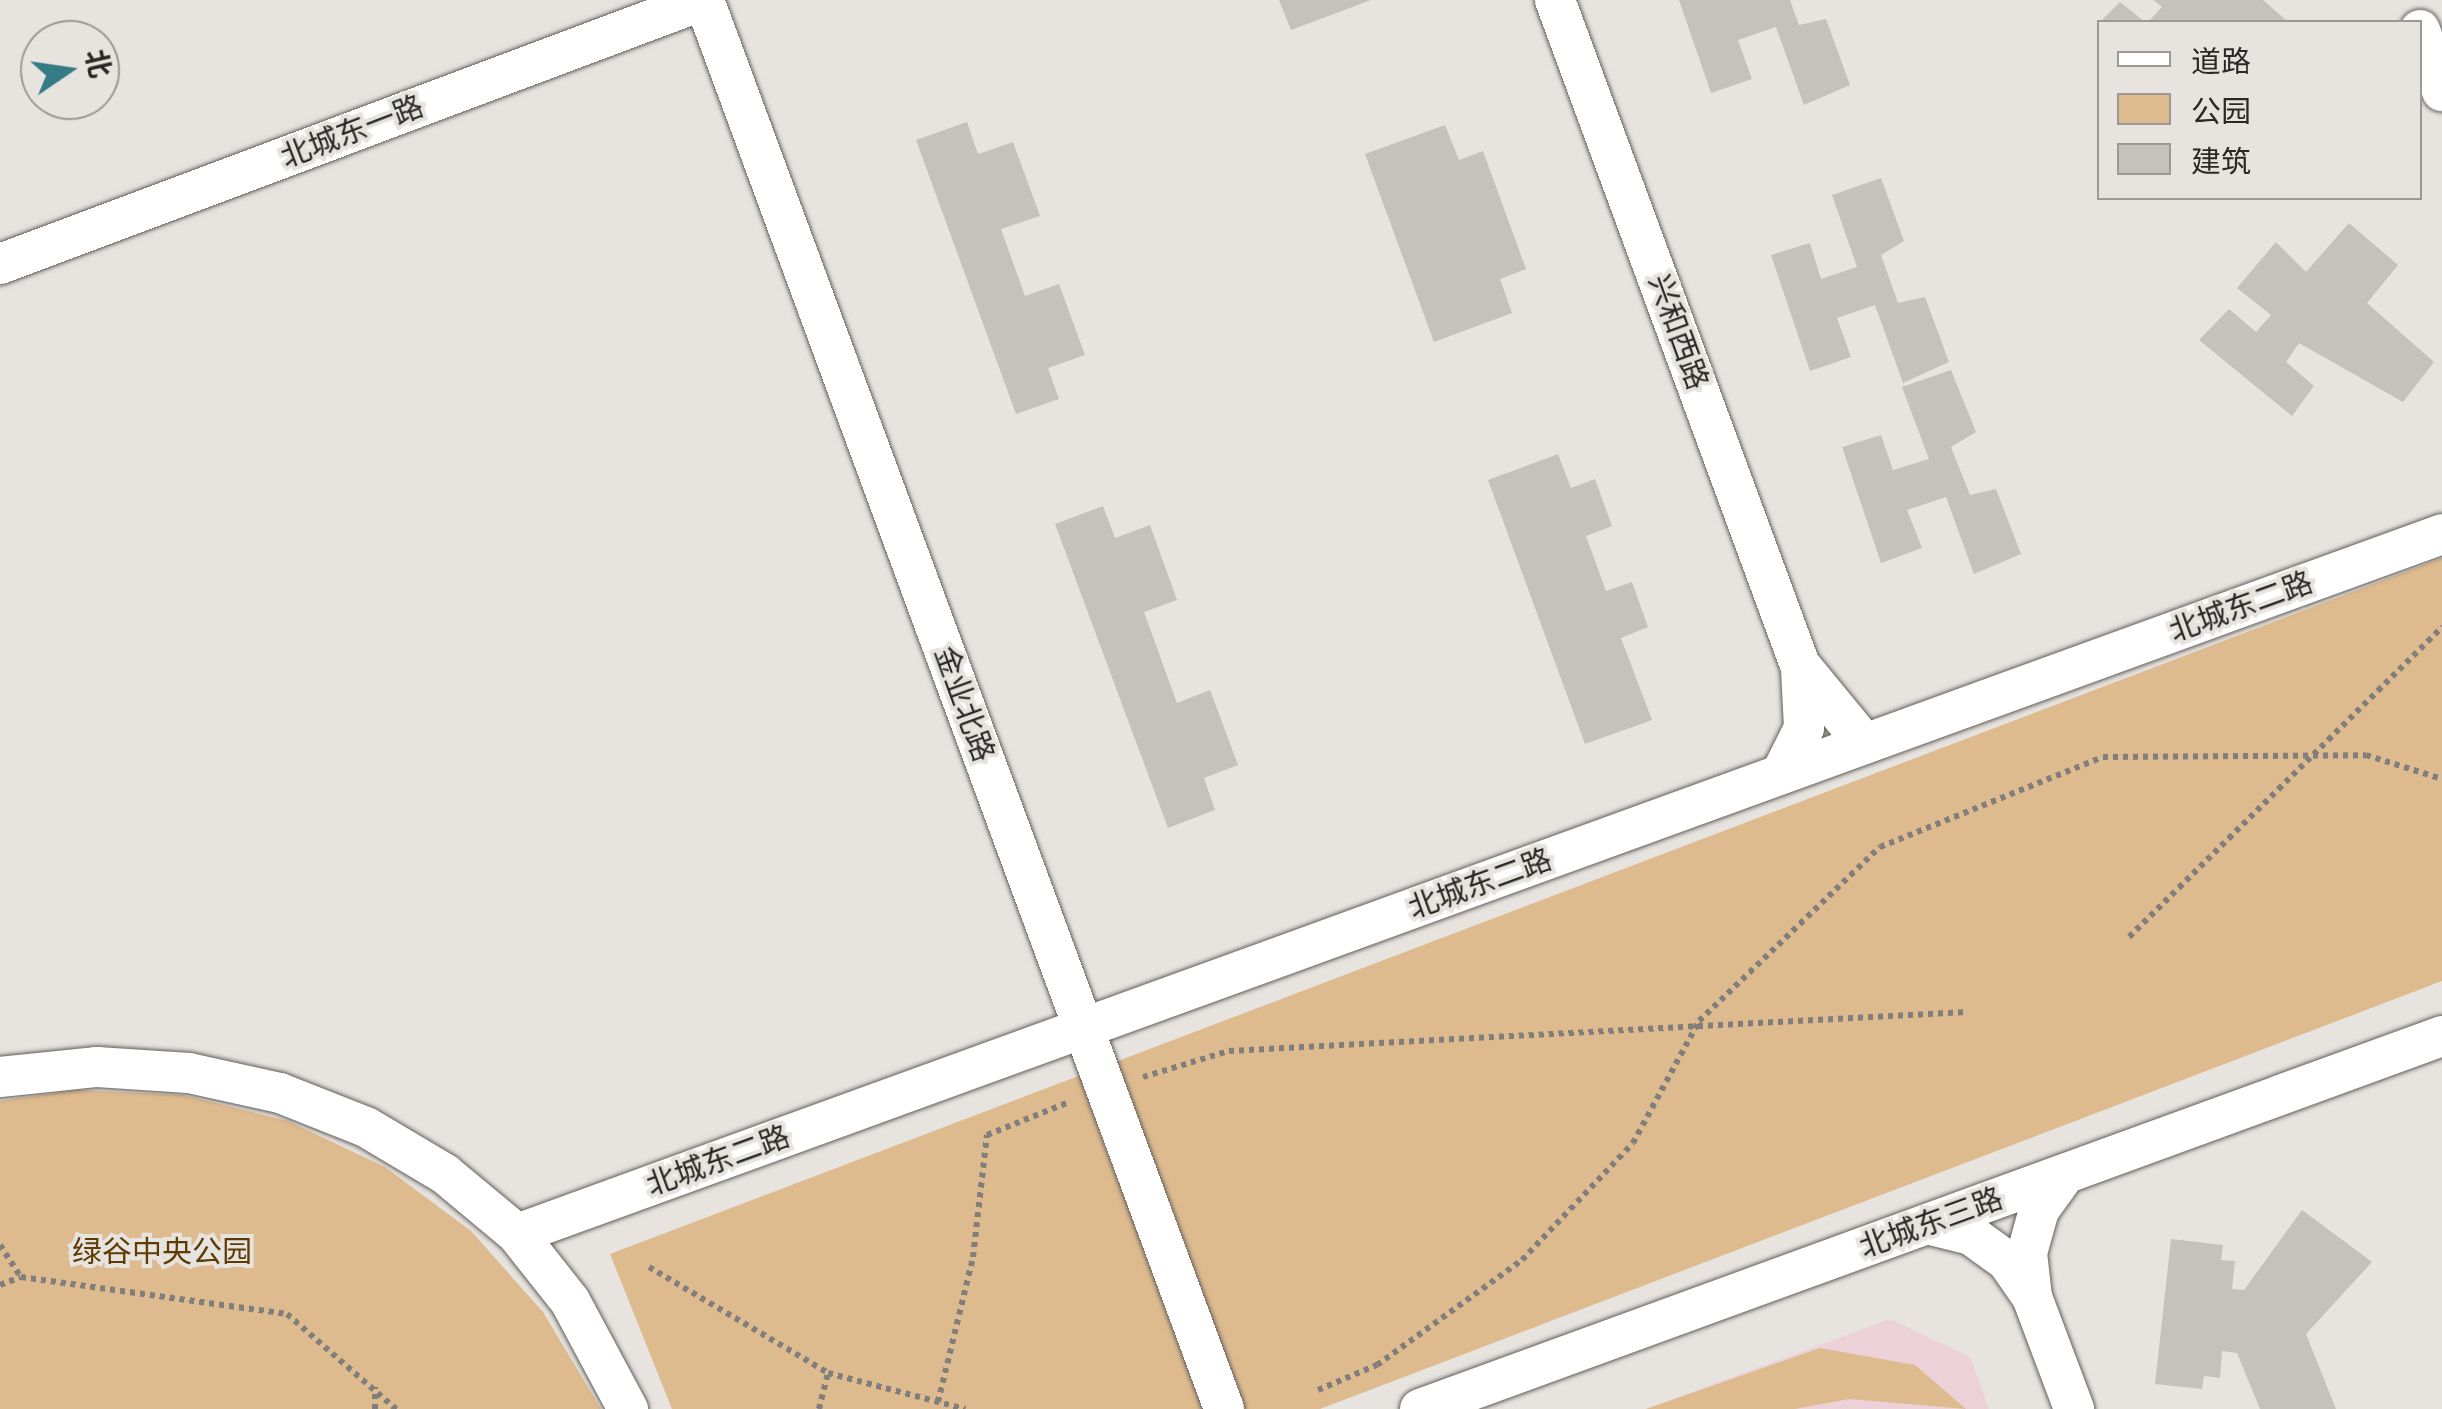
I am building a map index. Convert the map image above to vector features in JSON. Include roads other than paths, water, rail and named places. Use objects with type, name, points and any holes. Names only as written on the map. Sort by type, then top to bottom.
[{"type":"street","name":"北城东一路","points":[[0,264],[704,0]]},
{"type":"street","name":"金业北路","points":[[704,0],[1224,1409]]},
{"type":"street","name":"兴和西路","points":[[1555,0],[1800,665]]},
{"type":"street","points":[[2422,36],[2442,91]]},
{"type":"street","name":"北城东二路","points":[[517,1234],[2442,534]]},
{"type":"street","points":[[1800,665],[1864,744]]},
{"type":"street","points":[[1781,774],[1804,728],[1800,665]]},
{"type":"street","name":"北城东三路","points":[[1420,1409],[2442,1036]]},
{"type":"street","points":[[0,1077],[97,1067],[189,1072],[280,1093],[398,1146],[517,1234],[570,1302],[628,1409]]},
{"type":"street","points":[[2032,1298],[2035,1224],[2064,1174]]},
{"type":"street","points":[[1927,1224],[1971,1235],[2007,1260],[2032,1298],[2074,1409]]},
{"type":"park label","name":"绿谷中央公园","points":[[162,1252]]}]
